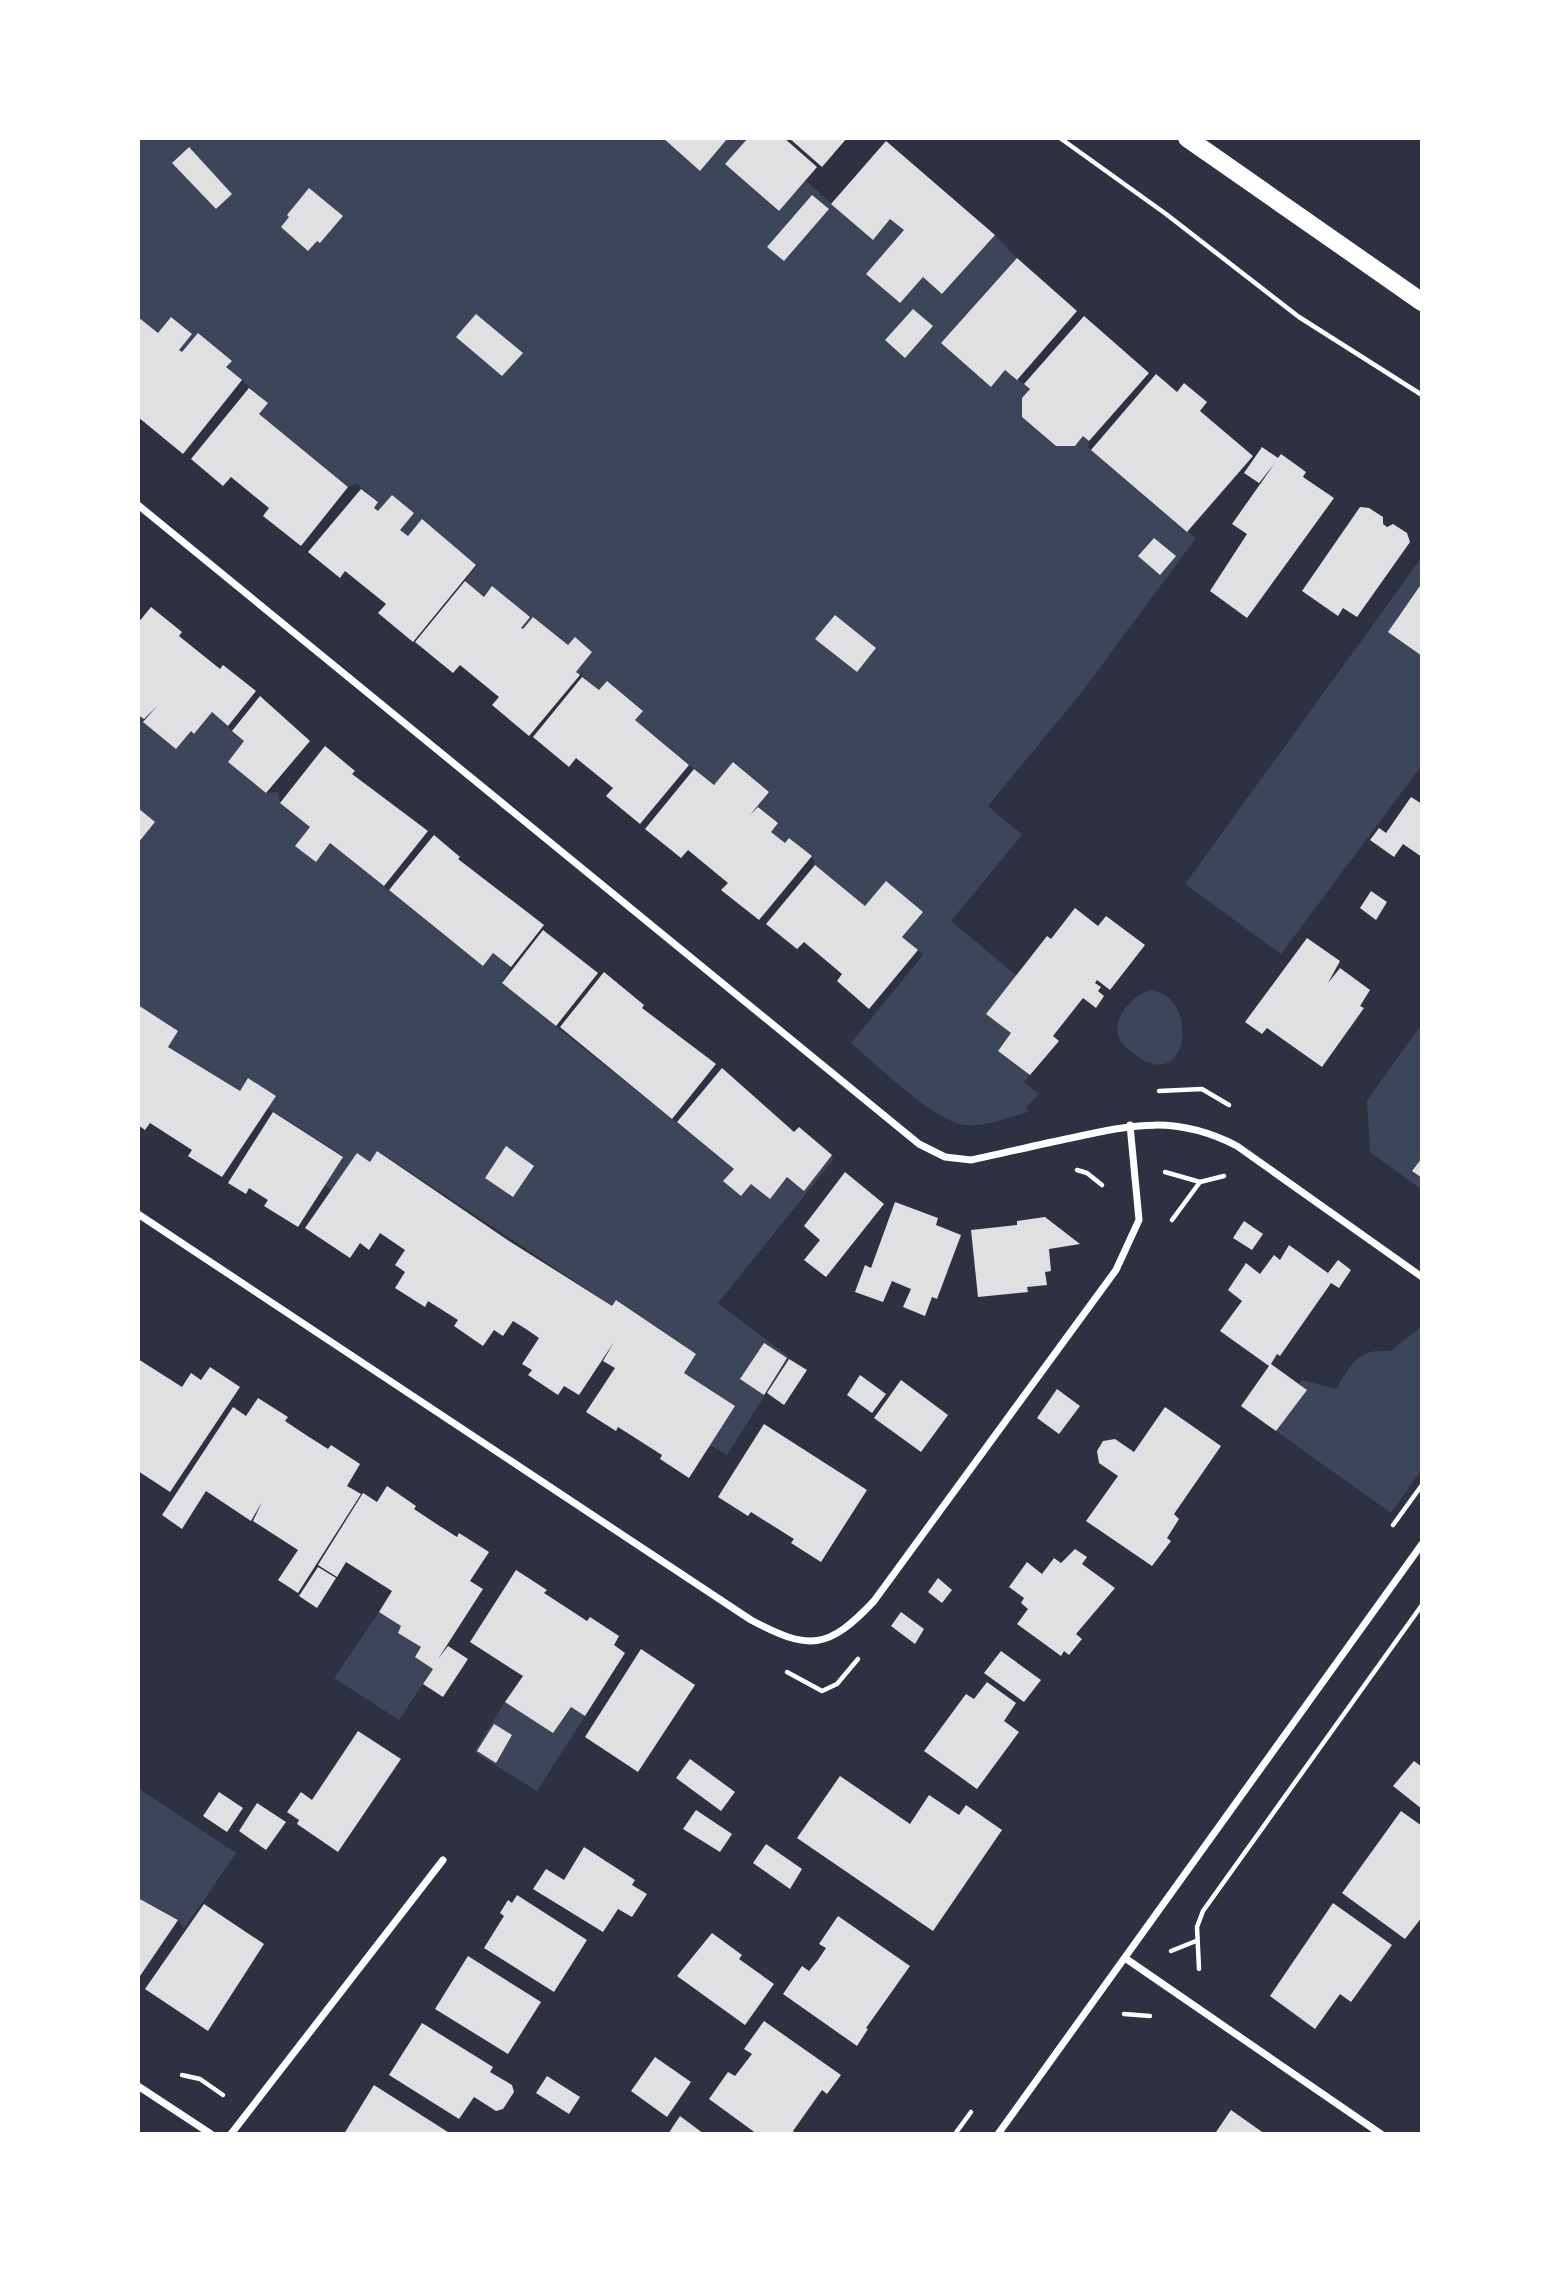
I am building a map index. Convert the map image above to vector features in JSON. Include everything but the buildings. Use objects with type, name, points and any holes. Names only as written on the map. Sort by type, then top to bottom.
[{"type":"main road","points":[[1187,138],[1422,302]]},
{"type":"street","points":[[138,505],[919,1144],[945,1157],[971,1160],[1130,1125],[1184,1126],[1219,1137],[1422,1277]]},
{"type":"street","points":[[138,1214],[751,1620],[785,1638],[817,1642],[848,1629],[874,1601],[1115,1270],[1139,1220],[1130,1125]]},
{"type":"street","points":[[998,2134],[1422,1544]]},
{"type":"street","points":[[231,2134],[443,1860]]},
{"type":"street","points":[[1125,1958],[1381,2134]]},
{"type":"street","points":[[138,2086],[211,2134]]},
{"type":"path","points":[[1060,138],[1179,224],[1299,317],[1422,395]]},
{"type":"path","points":[[1154,1091],[1202,1089],[1233,1108]]},
{"type":"path","points":[[1070,1170],[1087,1173],[1109,1193]]},
{"type":"path","points":[[1167,1226],[1200,1182],[1232,1174]]},
{"type":"path","points":[[1203,1977],[1198,1963],[1196,1941],[1203,1911],[1422,1605]]},
{"type":"path","points":[[779,1667],[822,1691],[845,1677],[861,1655]]},
{"type":"path","points":[[173,2073],[204,2081],[248,2112]]},
{"type":"shaded area","points":[[138,138],[663,138],[700,171],[728,138],[748,138],[725,164],[778,211],[806,181],[872,239],[890,219],[904,230],[866,274],[899,303],[923,277],[943,294],[995,235],[1017,258],[941,343],[991,387],[1005,370],[1030,389],[1022,398],[1022,417],[1056,446],[1075,446],[1083,436],[1089,441],[1088,447],[1196,538],[1081,693],[988,806],[1022,835],[951,921],[1017,976],[987,1014],[1011,1033],[998,1051],[1030,1075],[1024,1082],[1039,1094],[1026,1107],[1028,1112],[981,1125],[965,1125],[953,1121],[938,1114],[906,1091],[851,1043],[923,955],[902,937],[922,912],[865,906],[815,865],[812,856],[790,838],[785,843],[771,832],[777,823],[759,807],[750,815],[769,792],[734,762],[714,785],[635,720],[643,710],[607,681],[599,690],[582,677],[583,672],[580,675],[576,672],[592,652],[575,637],[568,645],[533,617],[523,630],[492,587],[484,597],[465,581],[477,566],[422,520],[408,536],[400,530],[414,513],[392,495],[378,511],[374,508],[378,502],[357,484],[348,487],[259,414],[268,403],[226,367],[231,361],[198,334],[182,352],[179,350],[192,334],[158,333],[138,317]],"holes":[[[188,147],[232,194],[216,209],[172,163]]]},
{"type":"shaded area","points":[[1422,557],[1422,765],[1281,954],[1185,884]]},
{"type":"shaded area","points":[[212,712],[244,741],[228,762],[266,793],[278,792],[280,803],[310,827],[295,846],[316,862],[330,843],[483,966],[493,953],[511,967],[502,983],[732,1167],[734,1169],[724,1181],[741,1196],[751,1184],[770,1198],[787,1177],[804,1190],[832,1155],[833,1160],[718,1303],[789,1357],[727,1455],[710,1445],[735,1406],[684,1373],[696,1354],[617,1300],[612,1306],[378,1151],[370,1162],[358,1153],[330,1194],[330,1188],[324,1186],[343,1156],[268,1108],[275,1096],[249,1078],[240,1091],[168,1047],[178,1031],[138,1005],[138,715],[176,749],[191,731],[194,734]]},
{"type":"shaded area","points":[[1149,990],[1166,996],[1177,1010],[1182,1027],[1181,1044],[1175,1057],[1163,1065],[1146,1062],[1124,1045],[1117,1029],[1128,1005]]},
{"type":"shaded area","points":[[1422,1024],[1422,1158],[1412,1171],[1422,1178],[1422,1190],[1370,1152],[1367,1100]]},
{"type":"shaded area","points":[[1422,1326],[1422,1469],[1391,1513],[1276,1431],[1307,1390],[1299,1383],[1302,1380],[1336,1389],[1357,1359],[1370,1352],[1391,1351]]},
{"type":"shaded area","points":[[379,1612],[401,1626],[398,1633],[421,1647],[433,1668],[399,1720],[334,1678]]},
{"type":"shaded area","points":[[505,1702],[571,1707],[585,1716],[537,1791],[474,1752]]},
{"type":"shaded area","points":[[138,1788],[236,1853],[184,1929],[178,1919],[138,1898]]}]
